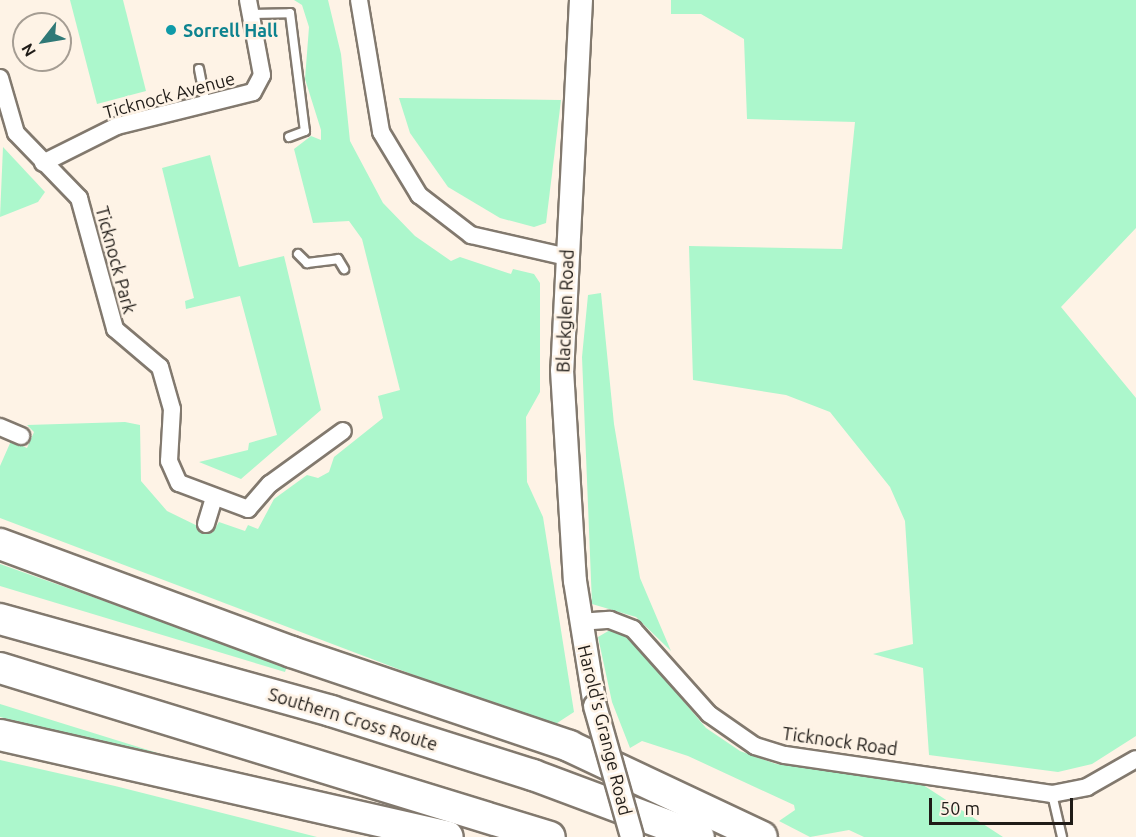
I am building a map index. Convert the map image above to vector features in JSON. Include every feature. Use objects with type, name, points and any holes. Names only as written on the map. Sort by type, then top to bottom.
[{"type":"highway","points":[[0,544],[495,724],[569,746],[762,837]]},
{"type":"highway","name":"Southern Cross Route","points":[[0,619],[331,711],[533,775],[697,836]]},
{"type":"highway","points":[[0,668],[550,837]]},
{"type":"highway","points":[[495,724],[661,802],[697,836]]},
{"type":"highway","points":[[0,735],[448,837]]},
{"type":"street","points":[[359,0],[381,132],[418,195],[471,235],[567,257]]},
{"type":"street","name":"Blackglen Road","points":[[579,622],[566,478],[567,257],[579,118],[581,0]]},
{"type":"street","name":"Ticknock Avenue","points":[[43,163],[117,126],[206,106],[254,92],[262,75],[249,7]]},
{"type":"street","name":"Ticknock Park","points":[[0,78],[16,132],[43,163],[79,198],[115,329],[160,367],[172,410],[172,473],[190,491],[248,509],[270,484],[343,431]]},
{"type":"street","points":[[0,427],[21,436]]},
{"type":"street","points":[[206,524],[214,498]]},
{"type":"street","name":"Ticknock Road","points":[[579,622],[610,620],[633,629],[709,714],[755,746],[1052,794],[1087,787],[1136,759]]},
{"type":"street","name":"Harold's Grange Road","points":[[579,622],[595,706],[632,837]]},
{"type":"lane","points":[[249,7],[290,13],[305,131],[289,136]]},
{"type":"lane","points":[[199,69],[206,106]]},
{"type":"lane","points":[[297,254],[307,263],[338,259],[344,269]]},
{"type":"lane","points":[[1052,794],[1062,837]]},
{"type":"green space","points":[[70,0],[123,0],[146,91],[97,104]]},
{"type":"green space","points":[[294,0],[328,0],[341,54],[350,141],[383,203],[415,236],[451,261],[460,257],[511,274],[513,269],[534,274],[540,283],[540,392],[526,417],[527,482],[543,517],[574,712],[551,727],[0,518],[0,466],[11,441],[27,448],[34,432],[27,425],[125,422],[140,425],[141,481],[167,511],[212,533],[219,522],[245,531],[248,525],[258,529],[274,499],[307,475],[318,478],[329,472],[334,457],[383,418],[378,396],[400,390],[362,239],[349,221],[313,223],[294,149],[311,136],[321,140],[321,130],[305,79],[309,27],[302,5]]},
{"type":"green space","points":[[671,0],[1136,0],[1136,228],[1061,307],[1136,398],[1136,736],[1092,764],[1058,772],[929,755],[923,668],[873,654],[913,644],[905,521],[890,487],[830,412],[786,395],[693,380],[689,246],[842,249],[855,122],[747,119],[744,39],[701,14],[671,14]]},
{"type":"green space","points":[[399,98],[561,100],[546,223],[534,227],[500,218],[448,187],[410,133]]},
{"type":"green space","points":[[3,147],[45,192],[38,202],[0,217]]},
{"type":"green space","points":[[210,155],[239,267],[284,256],[321,410],[241,479],[199,462],[248,450],[249,443],[277,435],[240,296],[186,309],[185,301],[194,298],[162,168]]},
{"type":"green space","points":[[601,293],[614,424],[640,578],[671,651],[636,617],[592,604],[582,357],[588,295]]},
{"type":"green space","points":[[0,564],[287,666],[285,672],[0,586]]},
{"type":"green space","points":[[610,630],[631,639],[706,728],[740,751],[776,764],[917,781],[1003,837],[864,837],[849,830],[810,837],[779,821],[795,810],[794,805],[688,756],[642,741],[630,748],[612,702],[598,637]]},
{"type":"green space","points":[[0,704],[161,754],[160,759],[0,717]]},
{"type":"green space","points":[[0,760],[115,786],[317,837],[0,837]]},
{"type":"place","name":"Sorrell Hall","points":[[171,30]]}]
